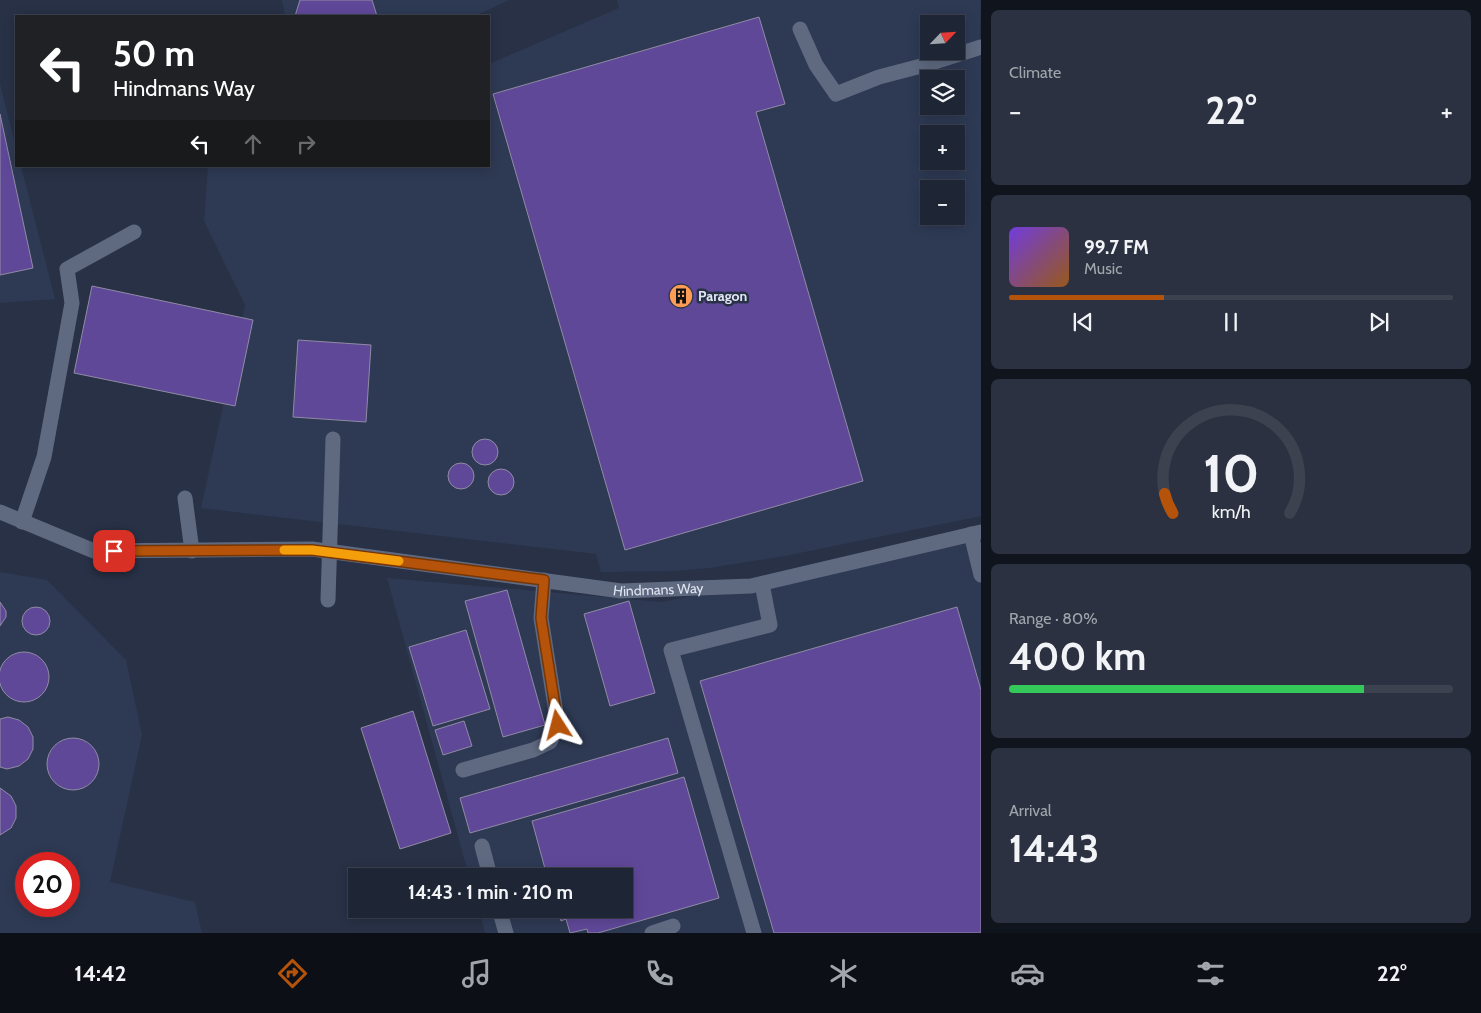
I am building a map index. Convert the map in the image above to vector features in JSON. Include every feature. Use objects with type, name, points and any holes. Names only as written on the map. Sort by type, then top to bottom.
[{"type":"street","points":[[800,29],[816,65],[836,94],[879,76],[981,47]]},
{"type":"street","points":[[22,522],[44,457],[72,303],[67,269],[134,232]]},
{"type":"street","points":[[328,600],[330,475],[333,439]]},
{"type":"street","points":[[184,498],[192,550]]},
{"type":"street","name":"Hindmans Way","points":[[0,512],[94,552],[312,550],[621,591],[762,584],[976,533]]},
{"type":"street","points":[[976,533],[981,575]]},
{"type":"street","points":[[463,770],[542,746],[550,742],[558,725],[541,618],[544,580]]},
{"type":"street","points":[[754,933],[671,650],[770,625],[762,584]]},
{"type":"street","points":[[482,846],[488,868]]},
{"type":"street","points":[[502,918],[506,933]]},
{"type":"street","points":[[652,933],[673,926]]},
{"type":"shaded area","points":[[282,0],[509,0],[477,15],[285,15]]},
{"type":"shaded area","points":[[617,0],[981,0],[979,54],[981,58],[981,516],[785,556],[709,568],[675,571],[601,572],[596,554],[201,508],[245,305],[204,221],[208,167],[490,167],[490,64],[619,8]]},
{"type":"shaded area","points":[[0,84],[15,144],[15,167],[21,167],[55,299],[0,303]]},
{"type":"shaded area","points":[[981,541],[981,933],[485,933],[481,918],[633,918],[633,868],[467,868],[387,578],[661,602]]},
{"type":"shaded area","points":[[0,572],[47,580],[126,660],[142,735],[110,882],[195,902],[202,933],[0,933]]},
{"type":"building","points":[[300,0],[372,0],[377,15],[295,15]]},
{"type":"building","name":"Paragon","points":[[759,17],[785,104],[756,112],[863,481],[625,550],[493,94]]},
{"type":"building","points":[[0,114],[33,268],[0,275]]},
{"type":"building","points":[[92,286],[253,320],[235,406],[74,373]]},
{"type":"building","points":[[298,340],[371,345],[366,422],[293,417]]},
{"type":"building","points":[[485,439],[494,443],[498,452],[494,461],[485,465],[476,461],[472,452],[476,443]]},
{"type":"building","points":[[461,463],[470,467],[474,476],[470,485],[461,489],[452,485],[448,476],[452,467]]},
{"type":"building","points":[[501,469],[510,473],[514,482],[510,491],[501,495],[492,491],[488,482],[492,473]]},
{"type":"building","points":[[507,590],[545,725],[503,737],[465,601]]},
{"type":"building","points":[[629,601],[655,693],[610,706],[584,614]]},
{"type":"building","points":[[0,602],[6,611],[6,617],[0,626]]},
{"type":"building","points":[[36,607],[46,611],[50,621],[46,631],[36,635],[26,631],[22,621],[26,611]]},
{"type":"building","points":[[957,607],[981,690],[981,933],[774,933],[700,681]]},
{"type":"building","points":[[466,630],[490,709],[433,726],[409,647]]},
{"type":"building","points":[[19,652],[29,652],[42,659],[49,672],[49,682],[42,695],[29,702],[19,702],[10,698],[3,691],[-1,682],[-1,672],[3,663],[10,656]]},
{"type":"building","points":[[413,711],[451,833],[400,849],[361,728]]},
{"type":"building","points":[[8,717],[19,720],[28,727],[33,737],[33,749],[28,759],[19,766],[7,769],[0,767],[0,719]]},
{"type":"building","points":[[464,721],[472,746],[443,755],[435,730]]},
{"type":"building","points":[[73,738],[83,740],[91,746],[97,754],[99,764],[97,774],[91,782],[83,788],[73,790],[63,788],[55,782],[49,774],[47,764],[49,754],[55,746],[63,740]]},
{"type":"building","points":[[668,738],[678,773],[470,833],[460,798]]},
{"type":"building","points":[[684,777],[719,898],[598,933],[588,933],[587,929],[570,933],[566,919],[561,921],[560,918],[633,918],[633,868],[545,868],[532,821]]},
{"type":"building","points":[[0,788],[11,796],[16,806],[16,818],[11,828],[0,835]]},
{"type":"slow traffic","points":[[284,550],[312,550],[399,561]]},
{"type":"place","name":"Paragon","points":[[681,296]]},
{"type":"route","points":[[114,551],[312,550],[544,580],[541,618],[558,725]]}]
